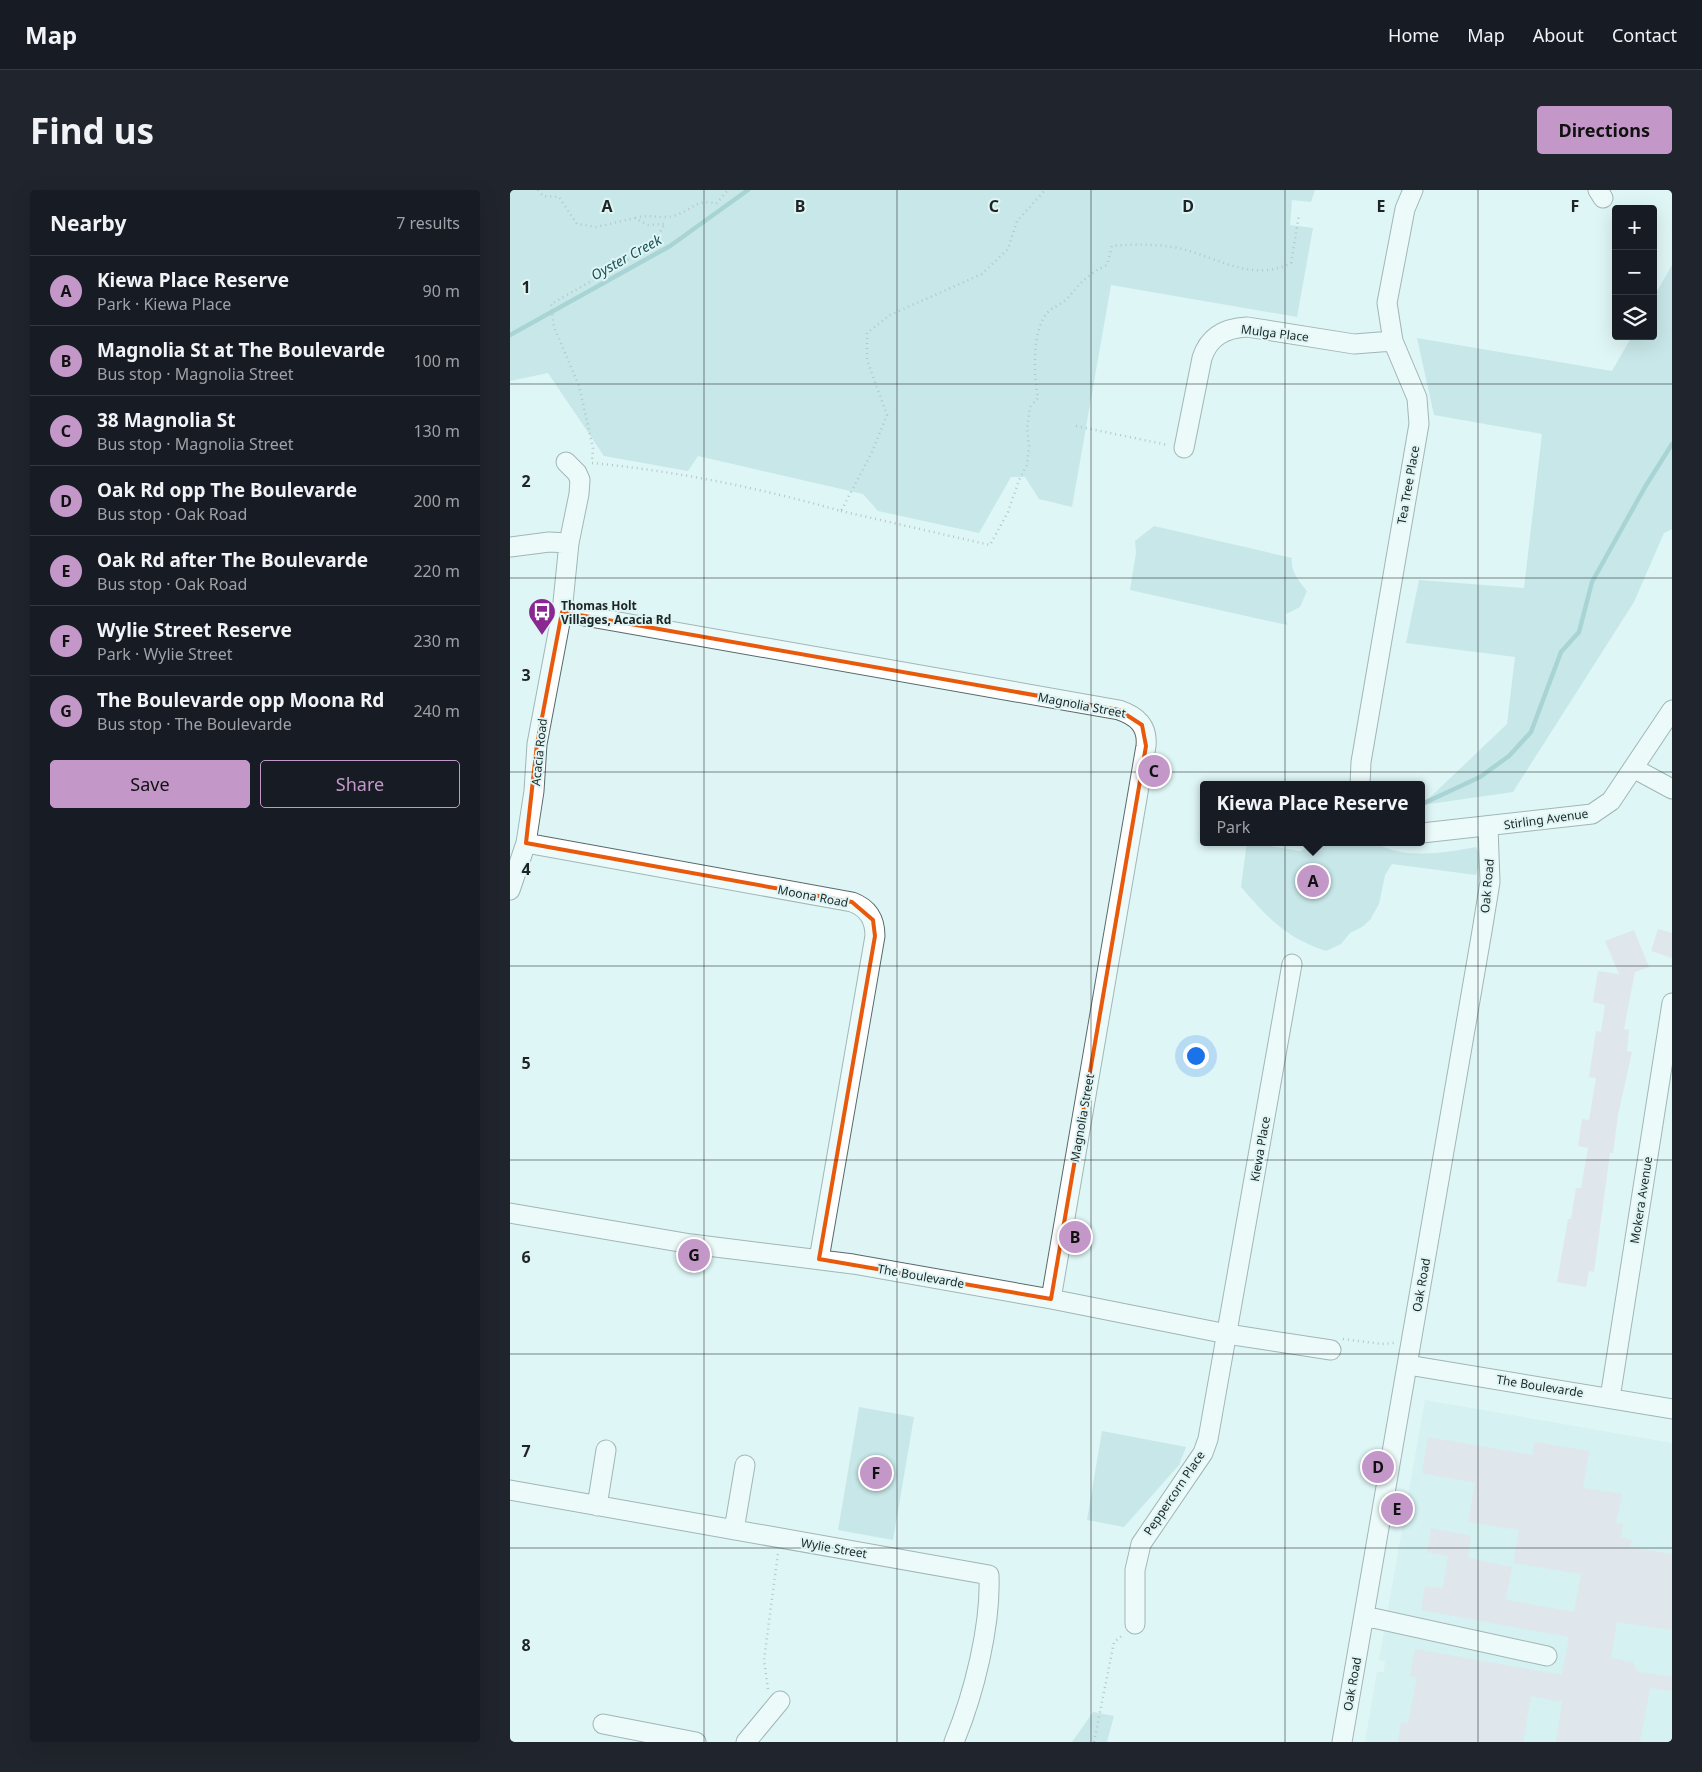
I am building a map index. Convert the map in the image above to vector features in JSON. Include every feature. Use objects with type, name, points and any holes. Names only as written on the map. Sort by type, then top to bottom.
[{"type":"street","name":"Tea Tree Place","points":[[1360,781],[1361,762],[1419,424],[1419,408],[1414,389],[1394,341],[1388,303],[1405,209],[1413,190]]},
{"type":"street","name":"Mulga Place","points":[[1184,448],[1202,358],[1208,344],[1219,334],[1231,329],[1248,327],[1354,344],[1394,341]]},
{"type":"street","points":[[566,462],[577,474],[580,487]]},
{"type":"street","name":"Acacia Road","points":[[510,890],[526,844],[534,791],[537,744],[562,612],[569,543],[580,487]]},
{"type":"street","points":[[510,548],[549,542],[569,543]]},
{"type":"street","name":"Magnolia Street","points":[[562,612],[1118,710],[1130,714],[1142,725],[1146,734],[1146,746],[1051,1299]]},
{"type":"street","name":"Stirling Avenue","points":[[1488,827],[1592,814],[1610,801],[1672,710]]},
{"type":"street","points":[[1633,768],[1672,789]]},
{"type":"street","points":[[1425,832],[1488,827]]},
{"type":"street","name":"Oak Road","points":[[1342,1742],[1490,882],[1488,827]]},
{"type":"street","name":"Moona Road","points":[[526,844],[852,902],[868,912],[875,927],[875,936],[819,1259]]},
{"type":"street","name":"Kiewa Place","points":[[1227,1334],[1292,964]]},
{"type":"street","name":"Mokera Avenue","points":[[1610,1398],[1672,1003]]},
{"type":"street","name":"The Boulevarde","points":[[510,1213],[691,1244],[819,1259],[1051,1299],[1227,1334],[1331,1350]]},
{"type":"street","name":"Peppercorn Place","points":[[1135,1624],[1134,1602],[1138,1553],[1146,1534],[1203,1453],[1227,1334]]},
{"type":"street","name":"The Boulevarde","points":[[1408,1365],[1672,1409]]},
{"type":"street","points":[[597,1506],[606,1450]]},
{"type":"street","points":[[734,1530],[745,1465]]},
{"type":"street","name":"Wylie Street","points":[[510,1490],[989,1575],[990,1594],[974,1683],[965,1716],[954,1742]]},
{"type":"street","points":[[1364,1616],[1548,1656]]},
{"type":"street","points":[[746,1742],[776,1706]]},
{"type":"street","points":[[603,1724],[696,1742]]},
{"type":"path","points":[[538,190],[543,196],[559,197],[577,224],[596,227],[643,215],[662,219],[680,214],[696,203],[708,201],[716,204],[728,190]]},
{"type":"path","points":[[842,511],[872,452],[887,415],[867,360],[867,333],[890,315],[982,274],[1008,249],[1017,220],[1045,190]]},
{"type":"path","points":[[592,463],[650,468],[729,483],[990,545],[1008,512],[1018,480],[1027,466],[1029,446],[1027,429],[1030,407],[1038,398],[1034,378],[1039,330],[1048,313],[1065,300],[1077,285],[1094,271],[1107,265],[1112,246],[1136,244],[1174,247],[1244,270],[1277,270],[1291,263],[1299,215]]},
{"type":"path","points":[[580,487],[592,463],[593,448],[579,386],[554,327],[551,304],[625,262],[639,251],[650,247],[665,224],[648,225],[636,218]]},
{"type":"path","points":[[1076,426],[1184,448]]},
{"type":"path","points":[[1331,1350],[1334,1336],[1354,1342],[1382,1344],[1412,1340]]},
{"type":"path","points":[[776,1706],[764,1660],[780,1538]]},
{"type":"path","points":[[1094,1742],[1114,1642],[1135,1624]]},
{"type":"highlighted area","points":[[562,612],[1119,710],[1142,725],[1146,746],[1051,1299],[819,1259],[875,936],[873,920],[852,902],[526,843],[537,744]]},
{"type":"shaded area","points":[[510,190],[1315,190],[1311,202],[1292,200],[1290,225],[1313,228],[1297,317],[1111,285],[1072,507],[1039,499],[1025,477],[1011,477],[979,533],[878,511],[863,494],[698,456],[688,471],[604,456],[548,373],[510,381]]},
{"type":"shaded area","points":[[1672,265],[1672,529],[1664,533],[1634,602],[1513,792],[1425,805],[1425,802],[1507,724],[1515,657],[1406,643],[1419,580],[1524,588],[1542,434],[1434,415],[1417,338],[1612,371],[1630,340],[1657,340],[1657,291]]},
{"type":"shaded area","points":[[1154,526],[1292,558],[1294,572],[1307,591],[1300,607],[1286,614],[1287,625],[1130,590],[1136,553],[1135,541]]},
{"type":"shaded area","points":[[1246,846],[1271,846],[1300,851],[1310,846],[1381,846],[1398,851],[1424,854],[1476,847],[1481,858],[1476,875],[1392,864],[1385,875],[1379,904],[1370,920],[1362,927],[1350,933],[1341,944],[1326,951],[1299,940],[1288,933],[1269,918],[1241,887]]},
{"type":"shaded area","points":[[1425,1400],[1672,1443],[1672,1742],[1365,1742],[1377,1672],[1384,1672],[1385,1661],[1379,1660]]},
{"type":"shaded area","points":[[859,1407],[914,1417],[893,1540],[838,1530]]},
{"type":"shaded area","points":[[1102,1431],[1186,1447],[1179,1465],[1124,1527],[1087,1520]]},
{"type":"shaded area","points":[[1093,1712],[1114,1716],[1107,1742],[1072,1742]]},
{"type":"building","points":[[1658,929],[1672,933],[1672,958],[1651,951]]},
{"type":"building","points":[[1634,930],[1649,967],[1635,972],[1624,1029],[1629,1030],[1627,1051],[1632,1052],[1618,1115],[1613,1153],[1610,1153],[1594,1272],[1589,1271],[1586,1287],[1557,1282],[1568,1219],[1571,1219],[1576,1188],[1581,1188],[1588,1148],[1578,1146],[1582,1119],[1589,1120],[1596,1078],[1589,1077],[1596,1031],[1601,1032],[1605,1005],[1593,1002],[1598,971],[1619,974],[1605,941]]},
{"type":"building","points":[[1428,1437],[1532,1455],[1535,1442],[1589,1451],[1583,1488],[1622,1494],[1616,1523],[1623,1524],[1621,1537],[1632,1540],[1630,1547],[1672,1554],[1672,1630],[1617,1622],[1611,1658],[1633,1662],[1637,1672],[1672,1677],[1672,1691],[1650,1688],[1640,1742],[1556,1742],[1562,1702],[1531,1696],[1523,1742],[1398,1742],[1401,1722],[1408,1724],[1417,1677],[1410,1676],[1415,1649],[1562,1675],[1569,1637],[1421,1610],[1425,1586],[1443,1588],[1448,1556],[1427,1552],[1431,1528],[1471,1536],[1468,1558],[1512,1567],[1506,1600],[1574,1612],[1581,1574],[1513,1563],[1519,1530],[1468,1522],[1475,1483],[1422,1473]]},
{"type":"waterway","name":"Oyster Creek","points":[[510,335],[670,246],[748,190]]},
{"type":"waterway","points":[[1425,803],[1480,777],[1509,756],[1531,732],[1561,652],[1579,632],[1592,582],[1645,487],[1672,444]]},
{"type":"place","name":"Thomas Holt Villages, Acacia Rd","points":[[542,636]]},
{"type":"place","name":"38 Magnolia St","points":[[1154,771]]},
{"type":"place","name":"Kiewa Place Reserve","points":[[1313,881]]},
{"type":"place","name":"Magnolia St at The Boulevarde","points":[[1075,1237]]},
{"type":"place","name":"The Boulevarde opp Moona Rd","points":[[694,1255]]},
{"type":"place","name":"Oak Rd opp The Boulevarde","points":[[1378,1467]]},
{"type":"place","name":"Wylie Street Reserve","points":[[876,1473]]},
{"type":"place","name":"Oak Rd after The Boulevarde","points":[[1397,1509]]}]
